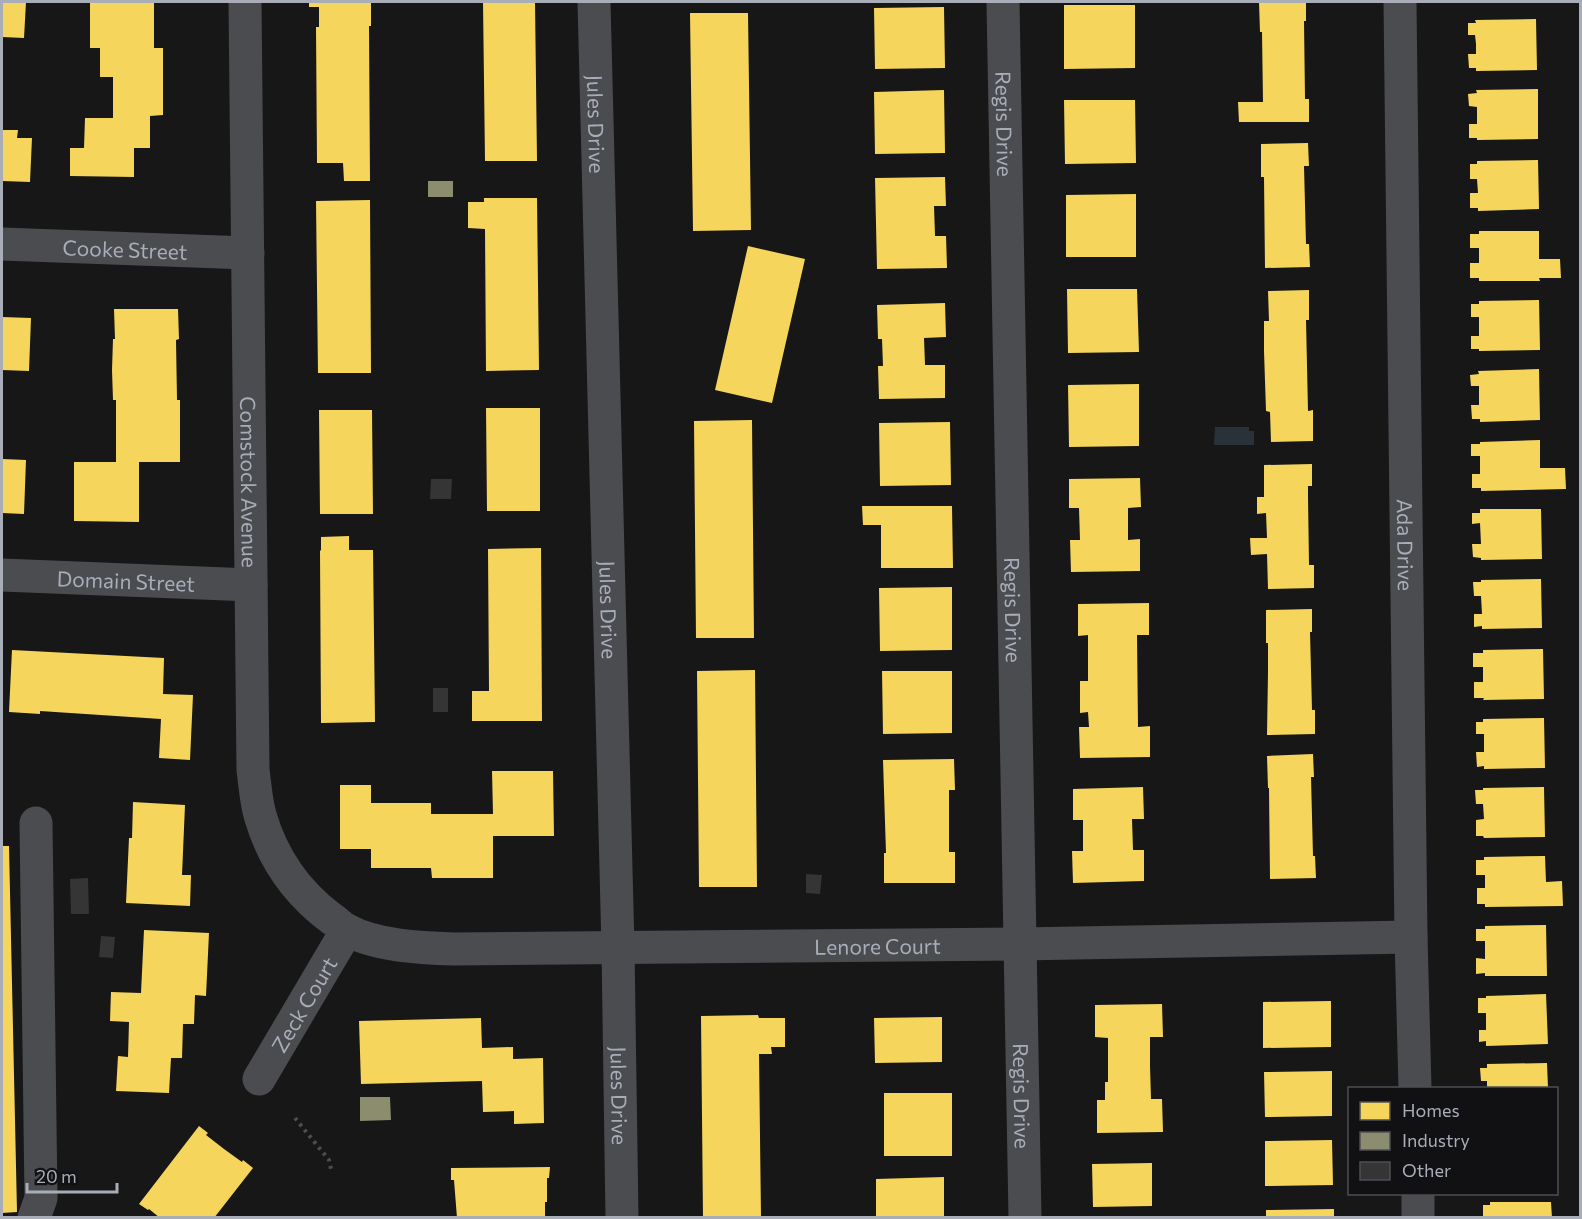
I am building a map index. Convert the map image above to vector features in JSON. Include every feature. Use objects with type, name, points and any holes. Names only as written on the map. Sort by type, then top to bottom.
[{"type":"street","name":"Comstock Avenue","points":[[244,2],[253,770],[260,814],[271,845],[290,877],[317,908],[347,930]]},
{"type":"street","name":"Jules Drive","points":[[594,2],[618,948],[622,1218]]},
{"type":"street","name":"Regis Drive","points":[[1003,2],[1025,1218]]},
{"type":"street","name":"Ada Drive","points":[[1401,2],[1411,936],[1415,1087]]},
{"type":"street","name":"Cooke Street","points":[[2,244],[248,253]]},
{"type":"street","name":"Domain Street","points":[[2,575],[251,585]]},
{"type":"street","points":[[33,1218],[41,1198],[36,824]]},
{"type":"street","name":"Lenore Court","points":[[347,930],[372,939],[415,947],[618,948],[1020,944],[1411,936]]},
{"type":"street","name":"Zeck Court","points":[[260,1079],[347,930]]},
{"type":"street","points":[[1418,1195],[1418,1218]]},
{"type":"path","points":[[294,1118],[329,1160],[331,1169]]},
{"type":"shaded area","points":[[1215,427],[1249,427],[1249,431],[1254,431],[1254,445],[1214,445]]},
{"type":"building: Homes","points":[[2,2],[26,2],[24,38],[2,37]]},
{"type":"building: Homes","points":[[90,2],[154,2],[154,48],[163,48],[163,115],[150,116],[150,148],[134,148],[134,177],[70,176],[70,148],[84,148],[85,118],[113,118],[113,77],[100,77],[100,48],[90,48]]},
{"type":"building: Homes","points":[[309,2],[371,2],[371,26],[369,26],[370,181],[344,181],[343,163],[317,163],[316,27],[319,27],[319,7],[309,7]]},
{"type":"building: Homes","points":[[483,2],[535,2],[537,161],[485,161]]},
{"type":"building: Homes","points":[[1259,2],[1306,2],[1306,21],[1304,21],[1305,99],[1309,99],[1309,122],[1239,122],[1238,102],[1263,102]]},
{"type":"building: Homes","points":[[1064,5],[1135,5],[1135,68],[1064,69]]},
{"type":"building: Homes","points":[[944,7],[945,68],[875,69],[874,8]]},
{"type":"building: Homes","points":[[690,13],[748,13],[751,230],[693,231]]},
{"type":"building: Homes","points":[[1536,19],[1537,70],[1476,71],[1476,68],[1469,68],[1468,54],[1476,54],[1476,44],[1475,35],[1468,35],[1468,23],[1476,23],[1475,20]]},
{"type":"building: Homes","points":[[1538,89],[1538,139],[1477,140],[1477,138],[1469,138],[1469,124],[1477,124],[1477,107],[1469,106],[1468,94],[1477,93],[1476,90]]},
{"type":"building: Homes","points":[[944,90],[945,153],[875,154],[874,92]]},
{"type":"building: Homes","points":[[1064,100],[1135,100],[1136,163],[1065,164]]},
{"type":"building: Homes","points":[[2,130],[18,130],[17,138],[32,138],[30,182],[2,181]]},
{"type":"building: Homes","points":[[1308,143],[1309,166],[1304,166],[1306,244],[1309,244],[1310,267],[1265,268],[1264,177],[1261,177],[1261,144]]},
{"type":"building: Homes","points":[[1538,160],[1539,209],[1478,211],[1478,208],[1470,208],[1470,193],[1478,193],[1477,179],[1470,179],[1470,164],[1477,164],[1477,161]]},
{"type":"building: Homes","points":[[945,177],[946,206],[934,206],[935,236],[946,236],[947,268],[877,269],[875,178]]},
{"type":"building: Homes","points":[[1136,194],[1136,257],[1066,257],[1066,195]]},
{"type":"building: Homes","points":[[484,198],[537,198],[539,370],[486,371],[485,229],[468,228],[468,202],[484,202]]},
{"type":"building: Homes","points":[[370,200],[371,373],[318,373],[316,201]]},
{"type":"building: Homes","points":[[1479,231],[1539,231],[1539,259],[1560,259],[1561,278],[1539,278],[1540,281],[1479,281],[1479,278],[1470,278],[1470,263],[1479,263],[1479,248],[1470,248],[1470,234],[1479,234]]},
{"type":"building: Homes","points":[[748,246],[805,259],[772,403],[715,390]]},
{"type":"building: Homes","points":[[1067,289],[1137,289],[1139,352],[1068,353]]},
{"type":"building: Homes","points":[[1309,290],[1309,320],[1306,320],[1308,411],[1313,410],[1313,441],[1271,442],[1270,412],[1266,411],[1264,351],[1264,321],[1269,321],[1268,291]]},
{"type":"building: Homes","points":[[1539,300],[1540,350],[1479,351],[1479,349],[1471,349],[1471,336],[1479,336],[1479,317],[1471,317],[1471,304],[1479,304],[1479,301]]},
{"type":"building: Homes","points":[[945,303],[946,337],[924,338],[925,365],[945,365],[945,398],[879,399],[878,366],[883,366],[882,339],[878,339],[877,305]]},
{"type":"building: Homes","points":[[114,309],[178,309],[179,339],[176,340],[177,400],[180,400],[180,462],[139,462],[139,522],[74,521],[74,462],[116,462],[116,400],[113,400],[112,370],[113,339],[115,339]]},
{"type":"building: Homes","points":[[2,317],[31,318],[29,371],[2,370]]},
{"type":"building: Homes","points":[[1539,369],[1540,420],[1480,422],[1480,419],[1472,419],[1471,405],[1479,405],[1479,386],[1471,386],[1470,375],[1479,374],[1478,371]]},
{"type":"building: Homes","points":[[1139,384],[1139,446],[1069,447],[1068,385]]},
{"type":"building: Homes","points":[[486,408],[540,408],[540,511],[487,511]]},
{"type":"building: Homes","points":[[319,410],[372,410],[373,514],[320,514]]},
{"type":"building: Homes","points":[[752,420],[754,638],[696,638],[694,421]]},
{"type":"building: Homes","points":[[950,422],[951,485],[880,486],[879,423]]},
{"type":"building: Homes","points":[[1540,440],[1540,468],[1565,468],[1566,489],[1481,491],[1481,488],[1472,488],[1472,474],[1480,474],[1480,456],[1471,456],[1471,444]]},
{"type":"building: Homes","points":[[2,459],[26,460],[24,514],[2,513]]},
{"type":"building: Homes","points":[[1312,464],[1312,486],[1308,486],[1309,565],[1314,565],[1314,588],[1268,589],[1267,554],[1251,555],[1250,538],[1267,538],[1266,513],[1257,514],[1257,497],[1264,497],[1264,465]]},
{"type":"building: Homes","points":[[1140,478],[1141,507],[1128,508],[1128,540],[1140,539],[1140,571],[1071,572],[1070,540],[1080,540],[1079,508],[1069,508],[1069,479]]},
{"type":"building: Homes","points":[[862,506],[952,506],[953,568],[881,568],[881,525],[863,525]]},
{"type":"building: Homes","points":[[1480,509],[1541,509],[1542,559],[1481,560],[1481,558],[1473,557],[1472,544],[1481,544],[1480,523],[1472,524],[1472,513],[1480,513]]},
{"type":"building: Homes","points":[[349,536],[349,550],[373,550],[375,722],[321,723],[321,537]]},
{"type":"building: Homes","points":[[541,548],[542,721],[472,721],[472,691],[489,691],[488,549]]},
{"type":"building: Homes","points":[[1541,579],[1542,628],[1482,629],[1482,626],[1474,627],[1474,614],[1482,614],[1481,596],[1474,596],[1473,582]]},
{"type":"building: Homes","points":[[952,587],[952,650],[880,651],[879,588]]},
{"type":"building: Homes","points":[[1149,603],[1149,635],[1137,635],[1138,727],[1150,726],[1150,757],[1080,758],[1079,727],[1089,727],[1088,712],[1080,713],[1080,681],[1088,681],[1088,635],[1078,636],[1078,604]]},
{"type":"building: Homes","points":[[1312,609],[1312,632],[1310,632],[1312,710],[1315,710],[1315,734],[1267,735],[1266,610]]},
{"type":"building: Homes","points":[[1543,649],[1544,699],[1483,700],[1484,698],[1474,698],[1474,682],[1483,682],[1483,667],[1473,667],[1473,653],[1483,653],[1483,650]]},
{"type":"building: Homes","points":[[12,650],[164,658],[163,694],[193,695],[190,760],[159,758],[161,719],[40,711],[40,714],[9,712]]},
{"type":"building: Homes","points":[[755,670],[757,887],[699,887],[697,671]]},
{"type":"building: Homes","points":[[882,671],[952,671],[952,733],[883,734]]},
{"type":"building: Homes","points":[[1544,718],[1545,768],[1484,769],[1484,766],[1477,767],[1476,752],[1484,752],[1484,734],[1476,734],[1476,722],[1483,722],[1483,719]]},
{"type":"building: Homes","points":[[1313,754],[1314,777],[1311,777],[1313,856],[1315,856],[1316,878],[1270,879],[1267,756]]},
{"type":"building: Homes","points":[[954,759],[955,790],[949,790],[949,852],[955,852],[955,883],[884,883],[884,853],[886,853],[883,760]]},
{"type":"building: Homes","points":[[492,771],[553,771],[554,836],[493,836],[493,878],[432,878],[431,868],[371,868],[371,849],[340,849],[340,785],[371,785],[371,803],[431,803],[431,814],[493,814]]},
{"type":"building: Homes","points":[[1143,787],[1144,819],[1132,819],[1133,850],[1144,850],[1144,881],[1073,883],[1072,851],[1083,851],[1083,820],[1073,820],[1073,789]]},
{"type":"building: Homes","points":[[1544,787],[1545,837],[1484,838],[1476,836],[1476,820],[1484,819],[1483,804],[1476,804],[1475,790]]},
{"type":"building: Homes","points":[[133,802],[185,805],[182,875],[191,875],[190,906],[126,903]]},
{"type":"building: Homes","points":[[2,846],[9,846],[17,1212],[2,1213]]},
{"type":"building: Homes","points":[[1545,856],[1546,882],[1562,881],[1563,906],[1485,907],[1485,904],[1477,904],[1477,888],[1485,888],[1485,875],[1476,875],[1476,860],[1484,860],[1484,857]]},
{"type":"building: Homes","points":[[1546,925],[1547,976],[1476,974],[1476,958],[1485,959],[1485,941],[1476,941],[1476,929],[1485,929],[1485,926]]},
{"type":"building: Homes","points":[[144,930],[209,933],[206,996],[195,995],[194,1024],[183,1024],[182,1058],[171,1058],[169,1093],[116,1091],[118,1056],[128,1057],[129,1022],[110,1021],[111,992],[141,993]]},
{"type":"building: Homes","points":[[1546,994],[1548,1044],[1486,1046],[1486,1041],[1479,1042],[1479,1030],[1486,1030],[1486,1013],[1478,1013],[1478,998]]},
{"type":"building: Homes","points":[[1331,1001],[1331,1047],[1263,1048],[1263,1002]]},
{"type":"building: Homes","points":[[1162,1004],[1163,1037],[1150,1037],[1150,1066],[1151,1099],[1162,1099],[1163,1132],[1097,1133],[1097,1100],[1105,1100],[1105,1082],[1108,1082],[1108,1038],[1095,1037],[1095,1005]]},
{"type":"building: Homes","points":[[758,1015],[759,1018],[785,1018],[785,1047],[771,1047],[772,1054],[759,1054],[761,1218],[703,1218],[701,1016]]},
{"type":"building: Homes","points":[[942,1017],[942,1062],[875,1063],[874,1018]]},
{"type":"building: Homes","points":[[481,1018],[482,1048],[513,1047],[513,1059],[543,1058],[544,1123],[514,1124],[514,1111],[483,1112],[482,1081],[361,1084],[359,1021]]},
{"type":"building: Homes","points":[[1547,1063],[1548,1087],[1487,1087],[1487,1081],[1481,1081],[1480,1068],[1487,1068],[1487,1064]]},
{"type":"building: Homes","points":[[1332,1071],[1332,1116],[1265,1117],[1264,1072]]},
{"type":"building: Homes","points":[[884,1093],[952,1093],[952,1156],[884,1156]]},
{"type":"building: Homes","points":[[199,1126],[208,1133],[206,1135],[224,1149],[253,1168],[214,1218],[160,1218],[139,1204]]},
{"type":"building: Homes","points":[[1332,1140],[1333,1185],[1265,1186],[1265,1141]]},
{"type":"building: Homes","points":[[1152,1163],[1152,1206],[1093,1207],[1092,1164]]},
{"type":"building: Homes","points":[[550,1167],[549,1178],[547,1178],[545,1218],[457,1218],[451,1168]]},
{"type":"building: Homes","points":[[944,1177],[944,1218],[876,1218],[876,1179]]},
{"type":"building: Homes","points":[[1490,1202],[1551,1202],[1552,1218],[1483,1218],[1483,1205],[1490,1205]]},
{"type":"building: Homes","points":[[1334,1209],[1334,1218],[1266,1218],[1266,1210]]},
{"type":"building: Industry","points":[[428,181],[453,181],[453,197],[428,197]]},
{"type":"building: Industry","points":[[360,1097],[390,1097],[391,1120],[360,1121]]},
{"type":"building: Other","points":[[431,479],[452,479],[451,499],[430,499]]},
{"type":"building: Other","points":[[433,688],[448,688],[448,712],[433,712]]},
{"type":"building: Other","points":[[806,874],[822,875],[820,894],[806,893]]},
{"type":"building: Other","points":[[88,878],[89,914],[71,914],[70,879]]},
{"type":"building: Other","points":[[101,936],[115,937],[113,958],[99,957]]}]
